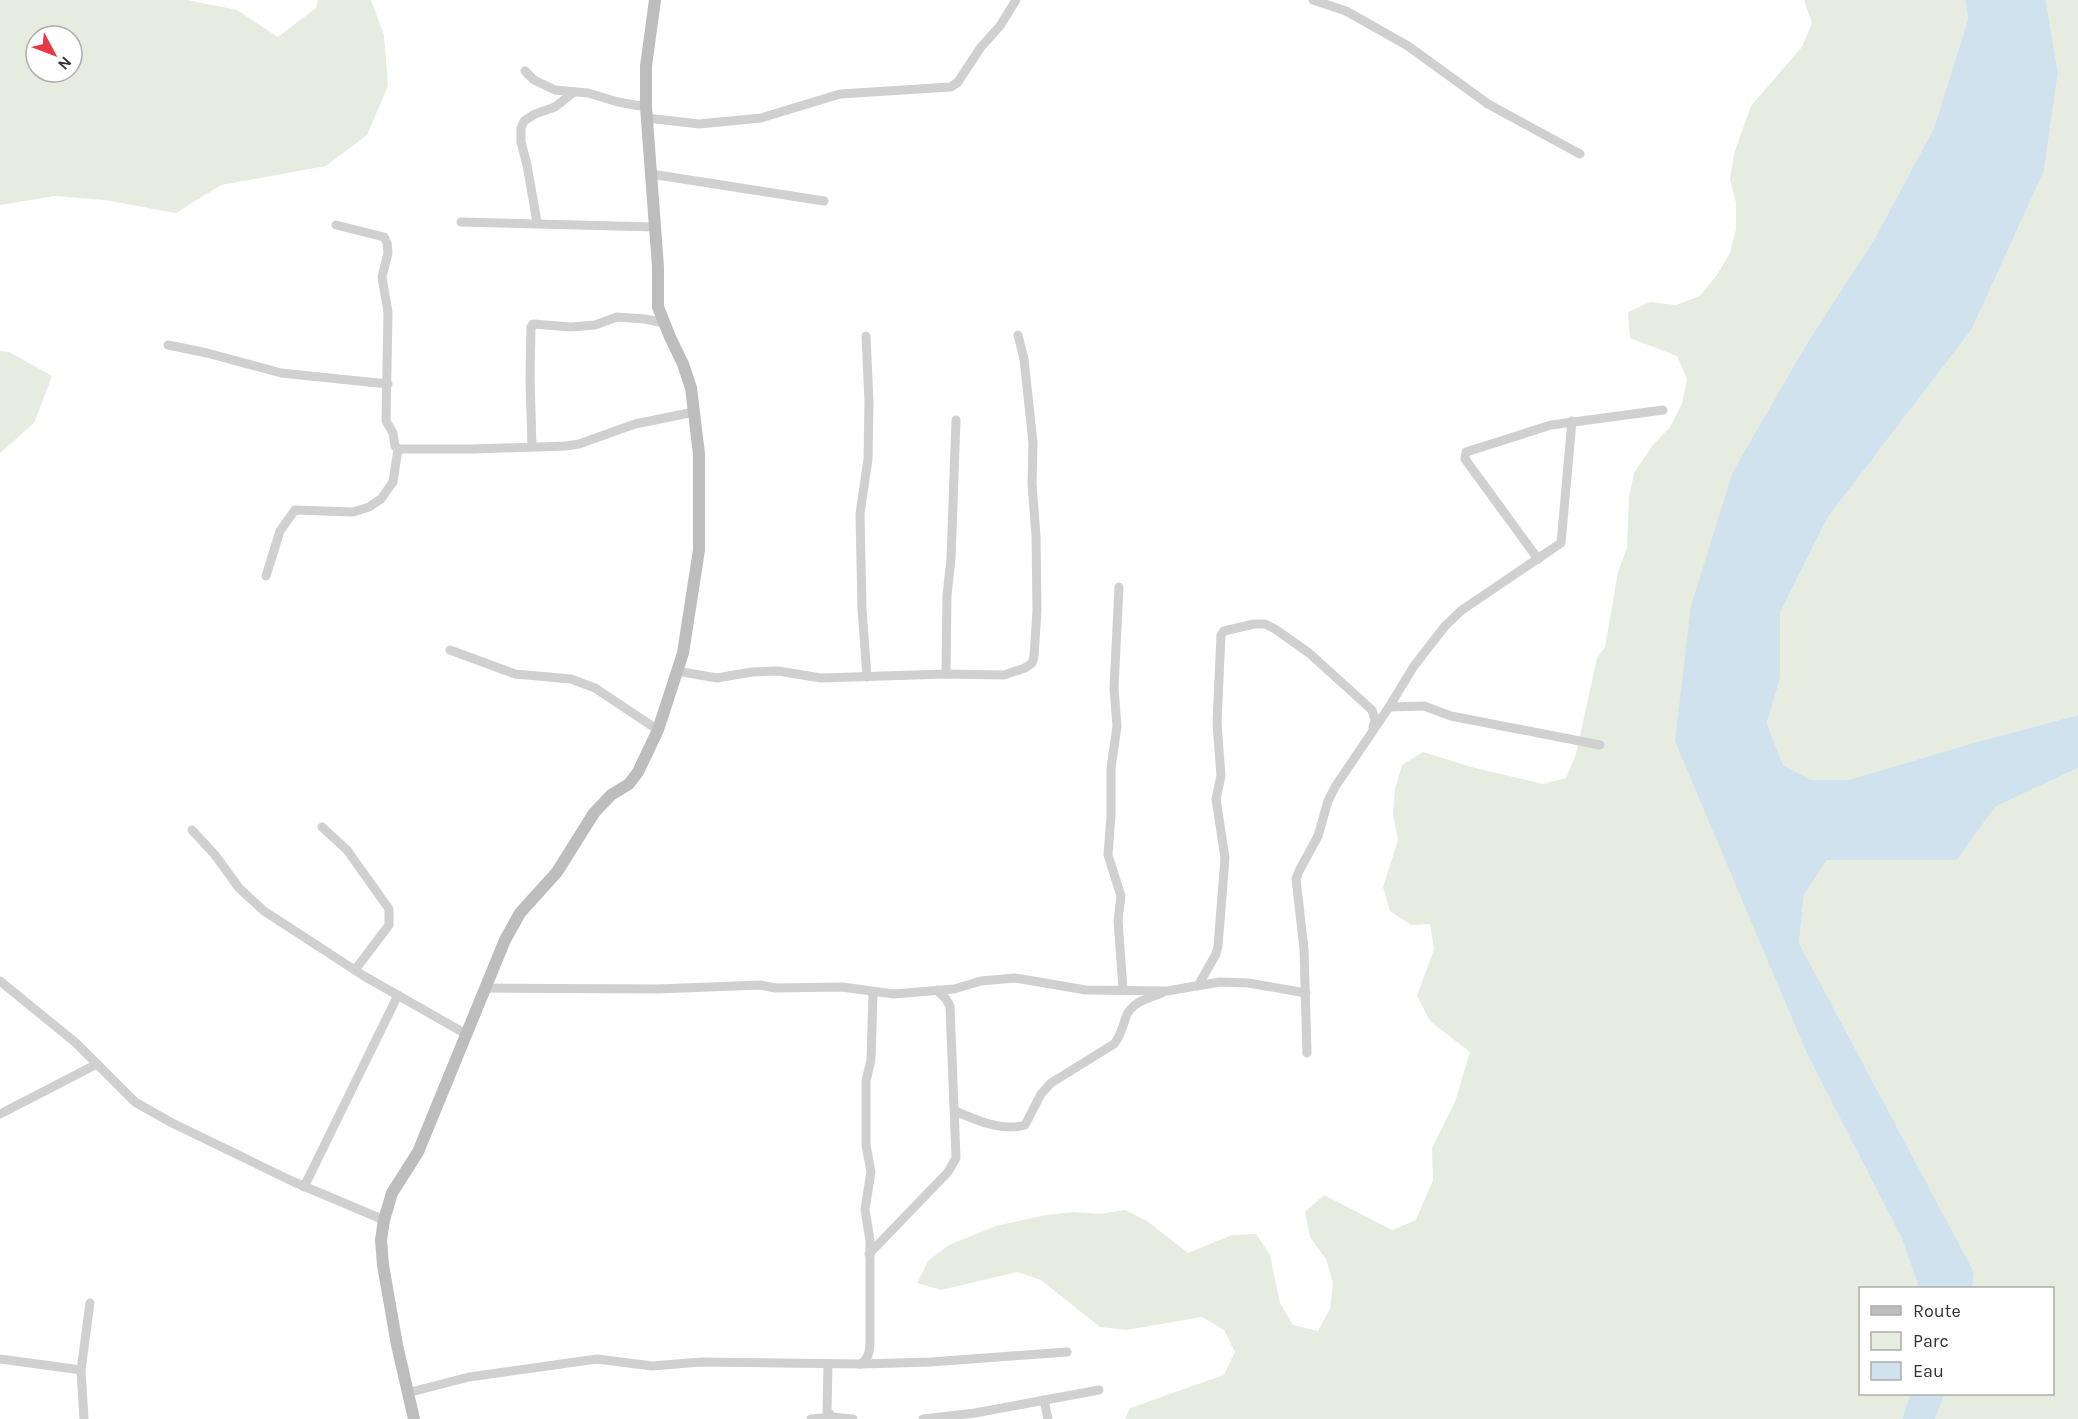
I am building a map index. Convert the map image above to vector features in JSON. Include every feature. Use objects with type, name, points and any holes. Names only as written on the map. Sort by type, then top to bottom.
[{"type":"main road","points":[[414,1419],[383,1265],[381,1240],[392,1193],[418,1152],[495,962],[520,913],[557,872],[594,813],[605,800],[629,784],[649,750],[683,653],[699,550],[699,454],[692,388],[658,306],[646,66],[655,0]]},
{"type":"street","points":[[525,71],[534,80],[555,90],[588,93],[647,112],[699,124],[748,120],[840,94],[951,87],[958,82],[981,47],[1000,26],[1016,0]]},
{"type":"street","points":[[1312,0],[1346,12],[1408,46],[1488,104],[1580,154]]},
{"type":"street","points":[[537,222],[521,142],[521,128],[524,121],[555,106],[574,93]]},
{"type":"street","points":[[651,174],[824,201]]},
{"type":"street","points":[[461,222],[537,222],[655,227]]},
{"type":"street","points":[[266,576],[280,531],[291,514],[300,509],[344,513],[369,507],[381,500],[393,482],[398,449],[395,446],[393,433],[387,424],[388,312],[382,277],[387,254],[386,239],[336,225]]},
{"type":"street","points":[[532,447],[530,377],[531,327],[533,324],[571,327],[596,325],[617,317],[664,323]]},
{"type":"street","points":[[677,671],[717,678],[752,672],[777,671],[820,678],[946,674],[1004,675],[1025,668],[1032,663],[1037,610],[1036,536],[1032,484],[1033,443],[1024,359],[1018,335]]},
{"type":"street","points":[[866,336],[869,402],[868,459],[860,514],[862,609],[867,677]]},
{"type":"street","points":[[168,345],[280,373],[388,384]]},
{"type":"street","points":[[1538,559],[1464,455],[1469,450],[1551,424],[1663,410]]},
{"type":"street","points":[[398,449],[579,444],[635,424],[694,412]]},
{"type":"street","points":[[946,674],[947,596],[951,559],[956,420]]},
{"type":"street","points":[[1307,1053],[1304,949],[1296,886],[1297,875],[1318,836],[1328,801],[1414,666],[1445,626],[1462,610],[1561,543],[1572,421]]},
{"type":"street","points":[[1119,587],[1114,688],[1117,726],[1110,768],[1111,816],[1108,855],[1121,896],[1118,920],[1123,990]]},
{"type":"street","points":[[1198,986],[1218,946],[1225,858],[1216,799],[1221,776],[1217,723],[1221,635],[1224,631],[1254,624],[1265,624],[1275,629],[1309,653],[1372,710],[1375,720],[1373,729]]},
{"type":"street","points":[[450,650],[515,674],[571,679],[595,688],[657,730]]},
{"type":"street","points":[[1389,707],[1424,706],[1451,716],[1600,745]]},
{"type":"street","points":[[322,827],[347,850],[389,909],[389,925],[354,970]]},
{"type":"street","points":[[192,830],[250,900],[354,970],[466,1034]]},
{"type":"street","points":[[484,988],[658,988],[760,985],[775,988],[842,987],[873,993],[894,994],[954,989],[999,978],[1015,978],[1086,990],[1167,991],[1220,982],[1248,983],[1306,993]]},
{"type":"street","points":[[0,981],[76,1043],[135,1102],[172,1123],[304,1187],[384,1220]]},
{"type":"street","points":[[869,1254],[954,1164],[956,1158],[950,1006],[937,990]]},
{"type":"street","points":[[955,1111],[989,1124],[1019,1127],[1025,1125],[1041,1094],[1051,1083],[1114,1044],[1119,1038],[1125,1017],[1132,1006],[1167,991]]},
{"type":"street","points":[[861,1364],[870,1352],[869,1231],[865,1209],[871,1172],[866,1144],[866,1081],[871,1060],[873,993]]},
{"type":"street","points":[[304,1187],[398,995]]},
{"type":"street","points":[[0,1114],[96,1064]]},
{"type":"street","points":[[84,1419],[81,1370],[90,1303]]},
{"type":"street","points":[[407,1393],[469,1377],[597,1359],[652,1366],[701,1362],[861,1364],[931,1362],[1067,1352]]},
{"type":"street","points":[[0,1359],[81,1370]]},
{"type":"street","points":[[828,1364],[827,1411],[832,1417]]},
{"type":"street","points":[[923,1419],[975,1416],[1099,1390]]},
{"type":"street","points":[[1044,1400],[1048,1419]]},
{"type":"street","points":[[811,1419],[832,1417],[853,1419]]},
{"type":"green space","points":[[0,0],[187,0],[237,10],[278,37],[316,8],[318,0],[371,0],[384,35],[388,86],[367,135],[326,166],[221,185],[176,213],[105,200],[55,196],[0,205]]},
{"type":"green space","points":[[1804,0],[1965,0],[1968,19],[1934,128],[1875,238],[1806,345],[1733,471],[1676,741],[1807,1054],[1902,1239],[1919,1287],[1859,1287],[1859,1395],[1910,1395],[1902,1419],[1125,1419],[1130,1408],[1224,1375],[1235,1352],[1224,1330],[1202,1317],[1126,1330],[1100,1327],[1041,1280],[1017,1272],[941,1290],[917,1283],[929,1260],[949,1245],[996,1226],[1046,1215],[1073,1212],[1100,1214],[1125,1210],[1147,1221],[1188,1253],[1232,1235],[1256,1234],[1270,1255],[1280,1303],[1293,1325],[1318,1331],[1330,1309],[1333,1283],[1326,1259],[1310,1237],[1305,1212],[1324,1195],[1392,1230],[1416,1220],[1433,1180],[1432,1148],[1455,1102],[1470,1052],[1430,1021],[1417,996],[1434,949],[1430,924],[1411,925],[1390,911],[1383,887],[1398,840],[1393,814],[1395,789],[1402,765],[1423,752],[1471,767],[1543,784],[1566,778],[1576,754],[1597,658],[1605,647],[1618,572],[1627,548],[1629,498],[1634,473],[1653,445],[1670,427],[1682,404],[1687,379],[1677,356],[1630,338],[1628,312],[1650,302],[1676,305],[1700,296],[1717,275],[1730,253],[1736,229],[1736,203],[1730,179],[1734,154],[1751,106],[1802,47],[1812,23]]},
{"type":"green space","points":[[2046,0],[2078,0],[2078,715],[1848,780],[1811,780],[1783,765],[1767,723],[1780,679],[1780,613],[1828,517],[1972,329],[2044,171],[2058,73]]},
{"type":"green space","points":[[0,351],[9,352],[52,376],[34,423],[0,453]]},
{"type":"green space","points":[[2078,768],[2078,1419],[1935,1419],[1945,1395],[2054,1395],[2054,1287],[1972,1287],[1974,1272],[1799,943],[1804,895],[1827,860],[1957,860],[1995,807]]},
{"type":"water","points":[[1965,0],[2046,0],[2058,73],[2044,171],[1972,329],[1828,517],[1780,613],[1780,679],[1767,723],[1783,765],[1811,780],[1848,780],[2078,715],[2078,768],[1995,807],[1957,860],[1827,860],[1804,895],[1799,943],[1974,1272],[1972,1287],[1919,1287],[1902,1239],[1807,1054],[1675,741],[1691,606],[1733,471],[1806,345],[1875,238],[1934,128],[1968,19]]},
{"type":"water","points":[[1910,1395],[1945,1395],[1935,1419],[1902,1419]]}]
